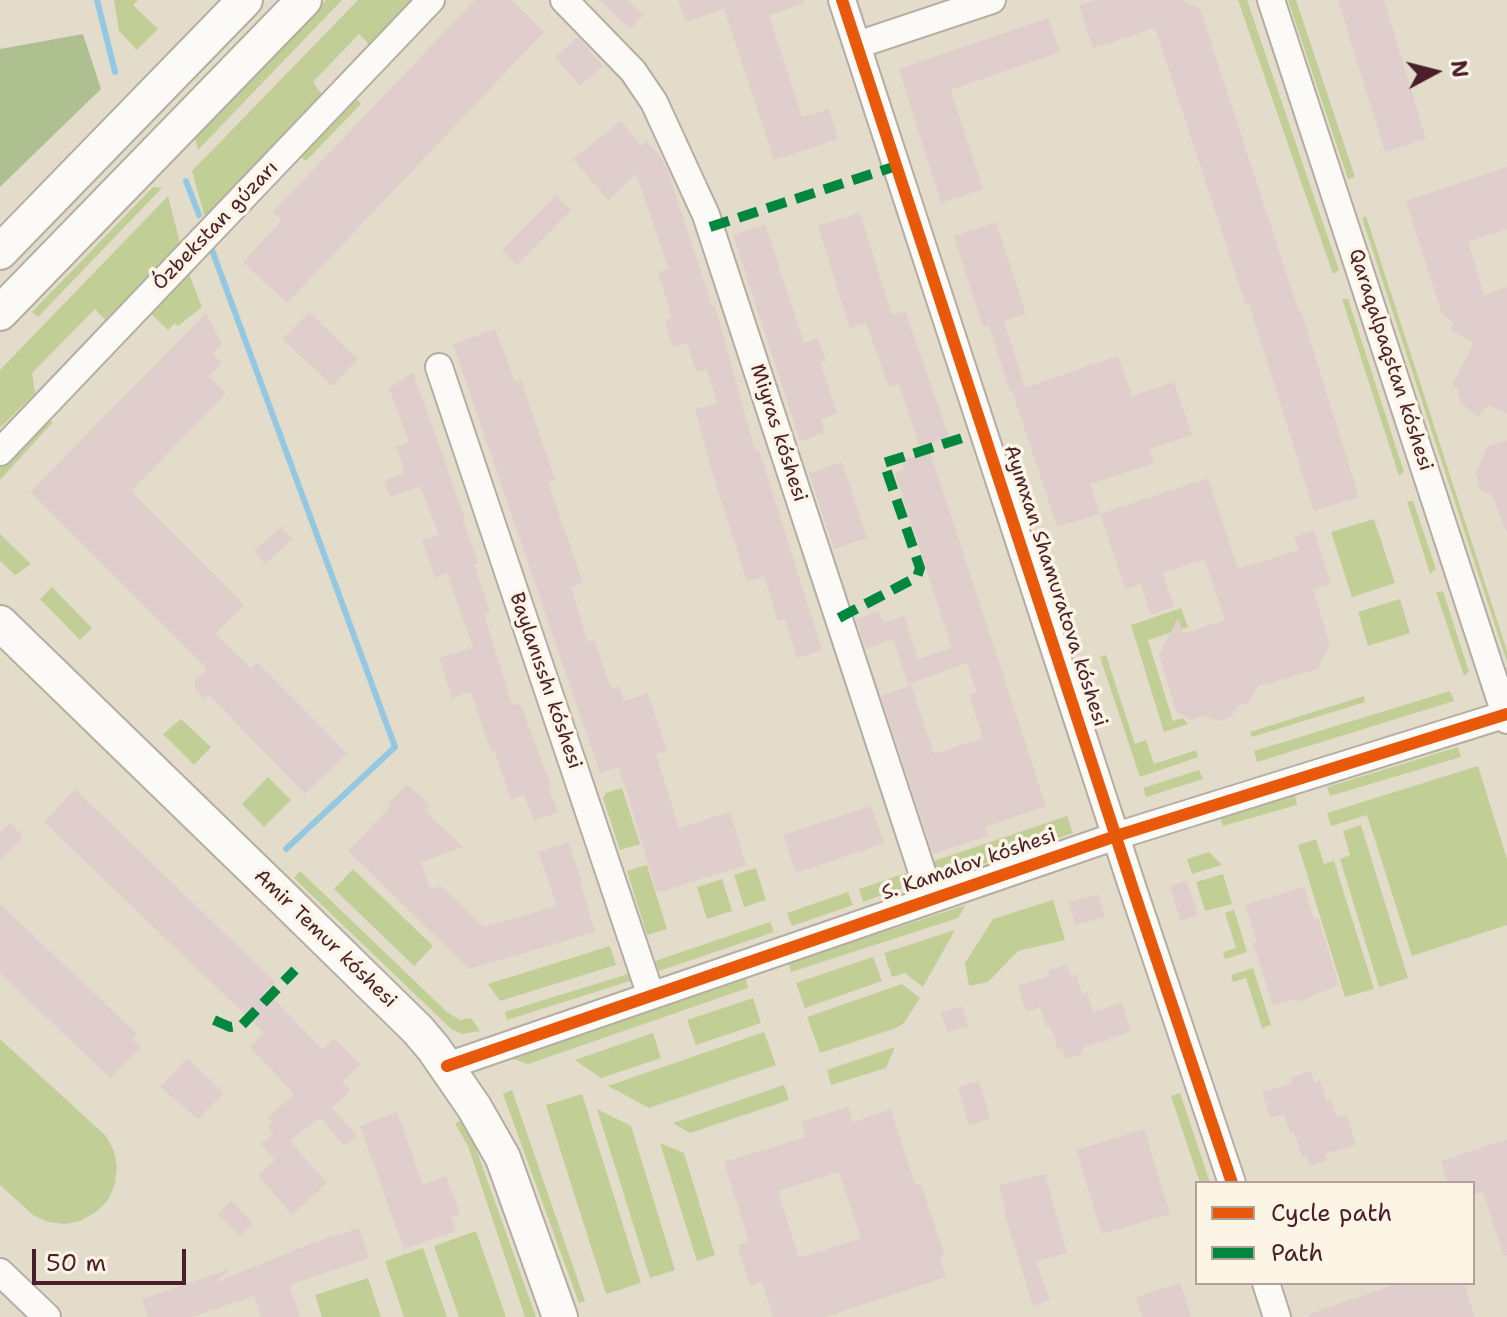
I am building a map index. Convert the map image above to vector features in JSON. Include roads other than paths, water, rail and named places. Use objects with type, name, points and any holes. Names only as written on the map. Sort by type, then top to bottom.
[{"type":"main road","points":[[0,252],[245,0]]},
{"type":"main road","points":[[0,313],[304,0]]},
{"type":"main road","name":"Amir Temur kóshesi","points":[[0,623],[418,1030],[447,1066],[503,1158],[560,1317]]},
{"type":"street","name":"Ózbekstan gúzarı","points":[[0,452],[431,0]]},
{"type":"street","name":"Miyras kóshesi","points":[[564,0],[633,71],[654,102],[706,215],[931,899]]},
{"type":"street","name":"Ayımxan Shamuratova kóshesi","points":[[842,0],[1231,1181]]},
{"type":"street","points":[[857,45],[992,0]]},
{"type":"street","name":"Qaraqalpaqstan kóshesi","points":[[1271,0],[1506,716]]},
{"type":"street","name":"Baylanısshı kóshesi","points":[[439,367],[651,996]]},
{"type":"street","name":"S. Kamalov kóshesi","points":[[447,1066],[1116,836],[1506,716]]},
{"type":"street","points":[[0,1272],[47,1317]]},
{"type":"street","points":[[1267,1285],[1277,1317]]},
{"type":"waterway","points":[[97,0],[115,72]]},
{"type":"waterway","points":[[186,181],[199,215]]},
{"type":"waterway","points":[[212,250],[395,747],[286,849]]}]
